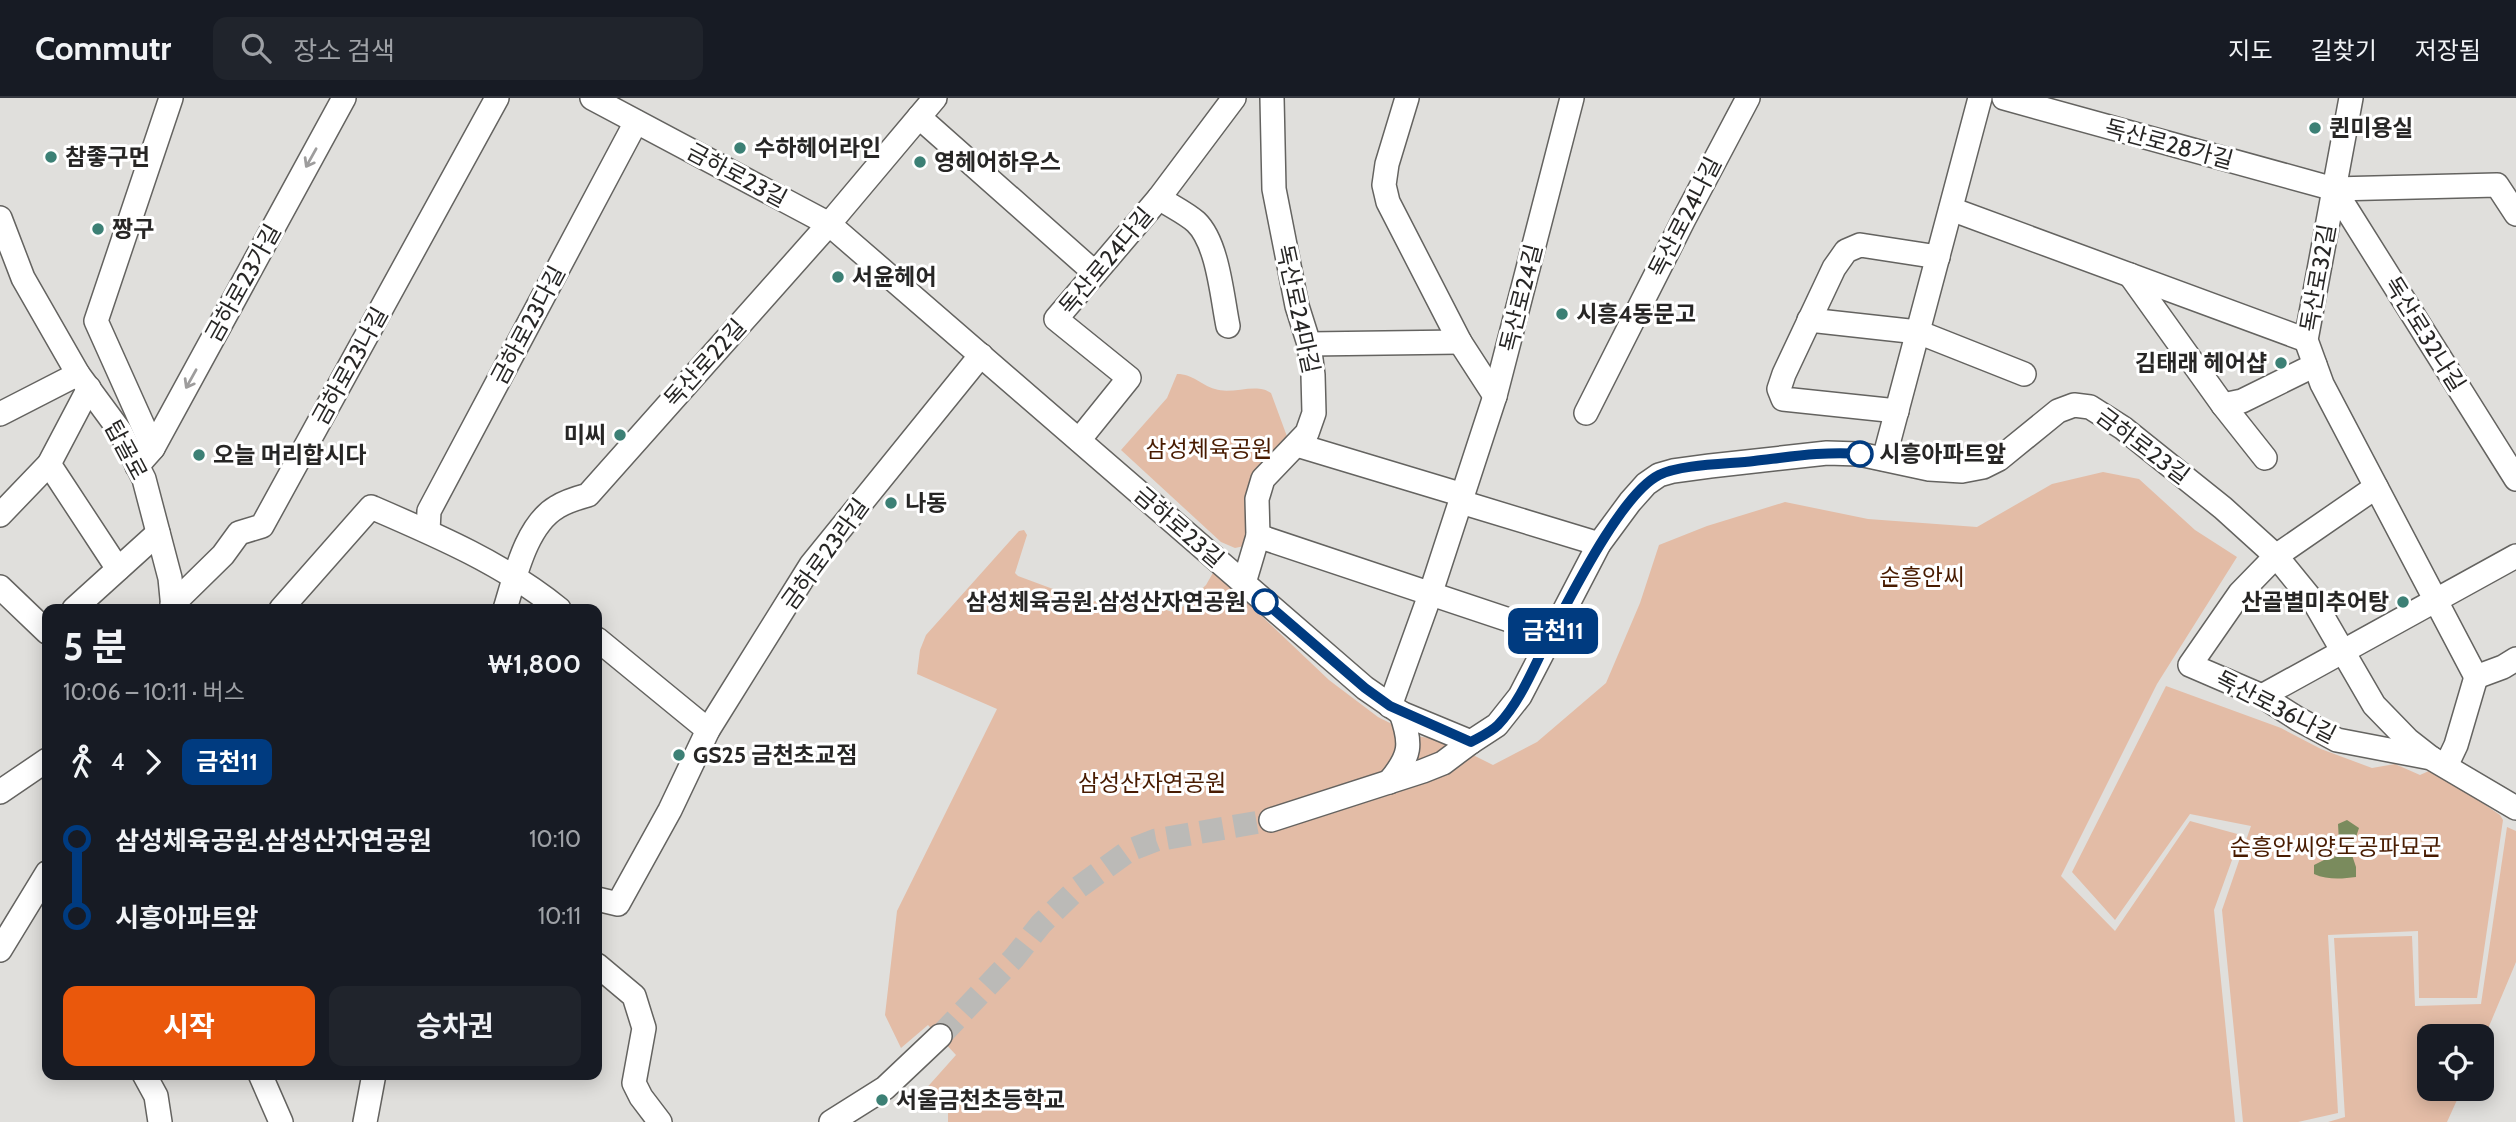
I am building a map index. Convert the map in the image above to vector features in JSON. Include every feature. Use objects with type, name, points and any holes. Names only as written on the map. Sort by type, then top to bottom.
[{"type":"street","points":[[153,448],[96,321],[171,98]]},
{"type":"street","name":"금하로23가길","points":[[137,466],[153,448],[344,98]]},
{"type":"street","name":"금하로23나길","points":[[175,604],[223,555],[239,533],[262,526],[497,98]]},
{"type":"street","name":"금하로23길","points":[[592,98],[829,224],[1365,688],[1396,709],[1471,742],[1497,725],[1520,696],[1599,544],[1630,502],[1646,484],[1659,475],[1673,471],[1827,453],[1858,454],[1929,469],[1962,471],[1983,467],[2012,451],[2058,411],[2074,405],[2090,407],[2123,428],[2223,508],[2276,556]]},
{"type":"street","name":"독산로24다길","points":[[1079,440],[1129,378],[1056,320],[1159,198],[1234,98]]},
{"type":"street","name":"독산로24마길","points":[[1244,583],[1258,536],[1256,499],[1263,479],[1307,433],[1314,414],[1309,344],[1297,306],[1273,189],[1272,98]]},
{"type":"street","points":[[1407,98],[1387,164],[1384,184],[1388,202],[1460,342],[1495,396]]},
{"type":"street","name":"독산로24길","points":[[1396,709],[1495,396],[1572,98]]},
{"type":"street","name":"독산로24나길","points":[[1586,413],[1748,98]]},
{"type":"street","points":[[1884,459],[1980,98]]},
{"type":"street","name":"독산로28가길","points":[[2004,98],[2334,189],[2497,185],[2516,214]]},
{"type":"street","name":"독산로32길","points":[[2351,98],[2306,340],[2322,384],[2476,677]]},
{"type":"street","name":"독산로22길","points":[[507,604],[526,545],[542,520],[555,507],[588,495],[829,224],[923,106],[1095,273]]},
{"type":"street","name":"금하로23다길","points":[[428,531],[429,511],[636,122]]},
{"type":"street","name":"독산로32나길","points":[[2334,189],[2516,479]]},
{"type":"street","points":[[1159,198],[1196,222],[1207,239],[1217,269],[1228,326]]},
{"type":"street","points":[[1951,209],[2306,340]]},
{"type":"street","name":"탑골로","points":[[0,218],[23,278],[84,381],[120,431],[144,479],[170,578],[172,604]]},
{"type":"street","points":[[1897,411],[1783,399],[1779,389],[1834,268],[1846,251],[1860,245],[1938,257]]},
{"type":"street","points":[[2130,275],[2223,405],[2265,458]]},
{"type":"street","points":[[1809,320],[1918,332],[2024,374]]},
{"type":"street","points":[[1309,344],[1460,342]]},
{"type":"street","name":"금하로23라길","points":[[602,900],[618,904],[670,810],[708,730],[811,565],[981,355]]},
{"type":"street","points":[[2223,405],[2242,401],[2315,365]]},
{"type":"street","points":[[0,414],[84,381]]},
{"type":"street","points":[[0,515],[49,464],[84,381]]},
{"type":"street","points":[[1297,445],[1599,544]]},
{"type":"street","points":[[49,464],[118,569]]},
{"type":"street","points":[[2376,486],[2276,556],[2316,605],[2374,705],[2407,740],[2439,762],[2456,746],[2476,677],[2516,659]]},
{"type":"street","points":[[285,604],[371,507],[428,531],[515,578],[553,604]]},
{"type":"street","points":[[80,604],[158,533]]},
{"type":"street","points":[[1258,536],[1551,635]]},
{"type":"street","name":"독산로36나길","points":[[2276,556],[2240,593],[2190,665],[2262,696],[2337,740],[2439,762],[2516,808]]},
{"type":"street","points":[[2262,696],[2516,556]]},
{"type":"street","points":[[0,587],[42,627]]},
{"type":"street","points":[[602,643],[708,730]]},
{"type":"street","points":[[1388,782],[1401,767],[1409,749],[1409,736],[1396,709]]},
{"type":"street","points":[[1271,820],[1443,763],[1471,742]]},
{"type":"street","points":[[0,792],[42,763]]},
{"type":"street","points":[[0,950],[42,881]]},
{"type":"street","points":[[602,969],[634,996],[644,1028],[634,1083],[640,1097],[660,1122]]},
{"type":"street","points":[[831,1122],[885,1088],[940,1036]]},
{"type":"street","points":[[147,1080],[156,1096],[160,1122]]},
{"type":"street","points":[[263,1080],[281,1122]]},
{"type":"street","points":[[365,1122],[373,1080]]},
{"type":"green space","name":"삼성체육공원","points":[[1177,374],[1222,390],[1252,388],[1271,393],[1292,450],[1273,468],[1249,545],[1235,548],[1221,542],[1121,450],[1167,398]]},
{"type":"green space","points":[[2103,472],[2139,479],[2195,530],[2237,557],[2157,684],[2061,876],[2115,931],[2190,821],[2241,835],[2214,910],[2235,1122],[948,1122],[948,1100],[923,1092],[956,1055],[928,1025],[901,1048],[885,1015],[897,911],[997,709],[917,674],[920,650],[926,635],[1019,531],[1024,530],[1027,535],[1015,573],[1088,602],[1107,600],[1117,594],[1140,612],[1160,608],[1176,613],[1206,585],[1214,571],[1329,680],[1378,717],[1416,736],[1443,740],[1493,765],[1537,742],[1606,683],[1640,603],[1659,545],[1707,526],[1785,502],[1868,519],[1977,527],[2052,484]]},
{"type":"green space","name":"순흥안씨양도공파묘군","points":[[2166,686],[2281,728],[2321,749],[2372,768],[2395,764],[2420,775],[2433,769],[2500,815],[2503,820],[2477,998],[2419,998],[2418,931],[2328,935],[2338,1113],[2298,1122],[2243,1122],[2222,910],[2251,826],[2190,814],[2115,920],[2072,872]]},
{"type":"green space","points":[[2507,827],[2516,831],[2516,962],[2490,1024],[2417,1024],[2417,1101],[2457,1101],[2447,1122],[2328,1122],[2345,1117],[2334,938],[2412,936],[2415,1006],[2481,1004]]},
{"type":"shaded area","points":[[2347,820],[2359,828],[2351,852],[2356,877],[2335,878],[2314,874],[2314,865],[2334,858],[2339,842],[2338,824]]},
{"type":"tunnel","points":[[940,1036],[1014,958],[1041,924],[1079,887],[1130,850],[1156,840],[1271,820]]},
{"type":"bus line","name":"금천11","points":[[1265,602],[1365,688],[1390,706],[1471,742],[1497,725],[1520,696],[1599,544],[1646,484],[1659,475],[1673,471],[1827,453],[1860,454]]},
{"type":"place","name":"퀸미용실","points":[[2315,128]]},
{"type":"place","name":"수하헤어라인","points":[[740,148]]},
{"type":"place","name":"참좋구먼","points":[[51,157]]},
{"type":"place","name":"영헤어하우스","points":[[920,162]]},
{"type":"place","name":"짱구","points":[[98,229]]},
{"type":"place","name":"서윤헤어","points":[[838,277]]},
{"type":"place","name":"시흥4동문고","points":[[1562,314]]},
{"type":"place","name":"김태래 헤어샵","points":[[2281,363]]},
{"type":"place","name":"미씨","points":[[620,435]]},
{"type":"place","name":"시흥아파트앞","points":[[1860,454]]},
{"type":"place","name":"오늘 머리합시다","points":[[199,455]]},
{"type":"place","name":"나동","points":[[891,503]]},
{"type":"place","name":"삼성체육공원.삼성산자연공원","points":[[1265,602]]},
{"type":"place","name":"산골별미추어탕","points":[[2403,602]]},
{"type":"place","name":"GS25 금천초교점","points":[[679,755]]},
{"type":"place","name":"서울금천초등학교","points":[[882,1100]]},
{"type":"park label","name":"순흥안씨","points":[[1922,577]]},
{"type":"park label","name":"삼성산자연공원","points":[[1152,783]]}]
